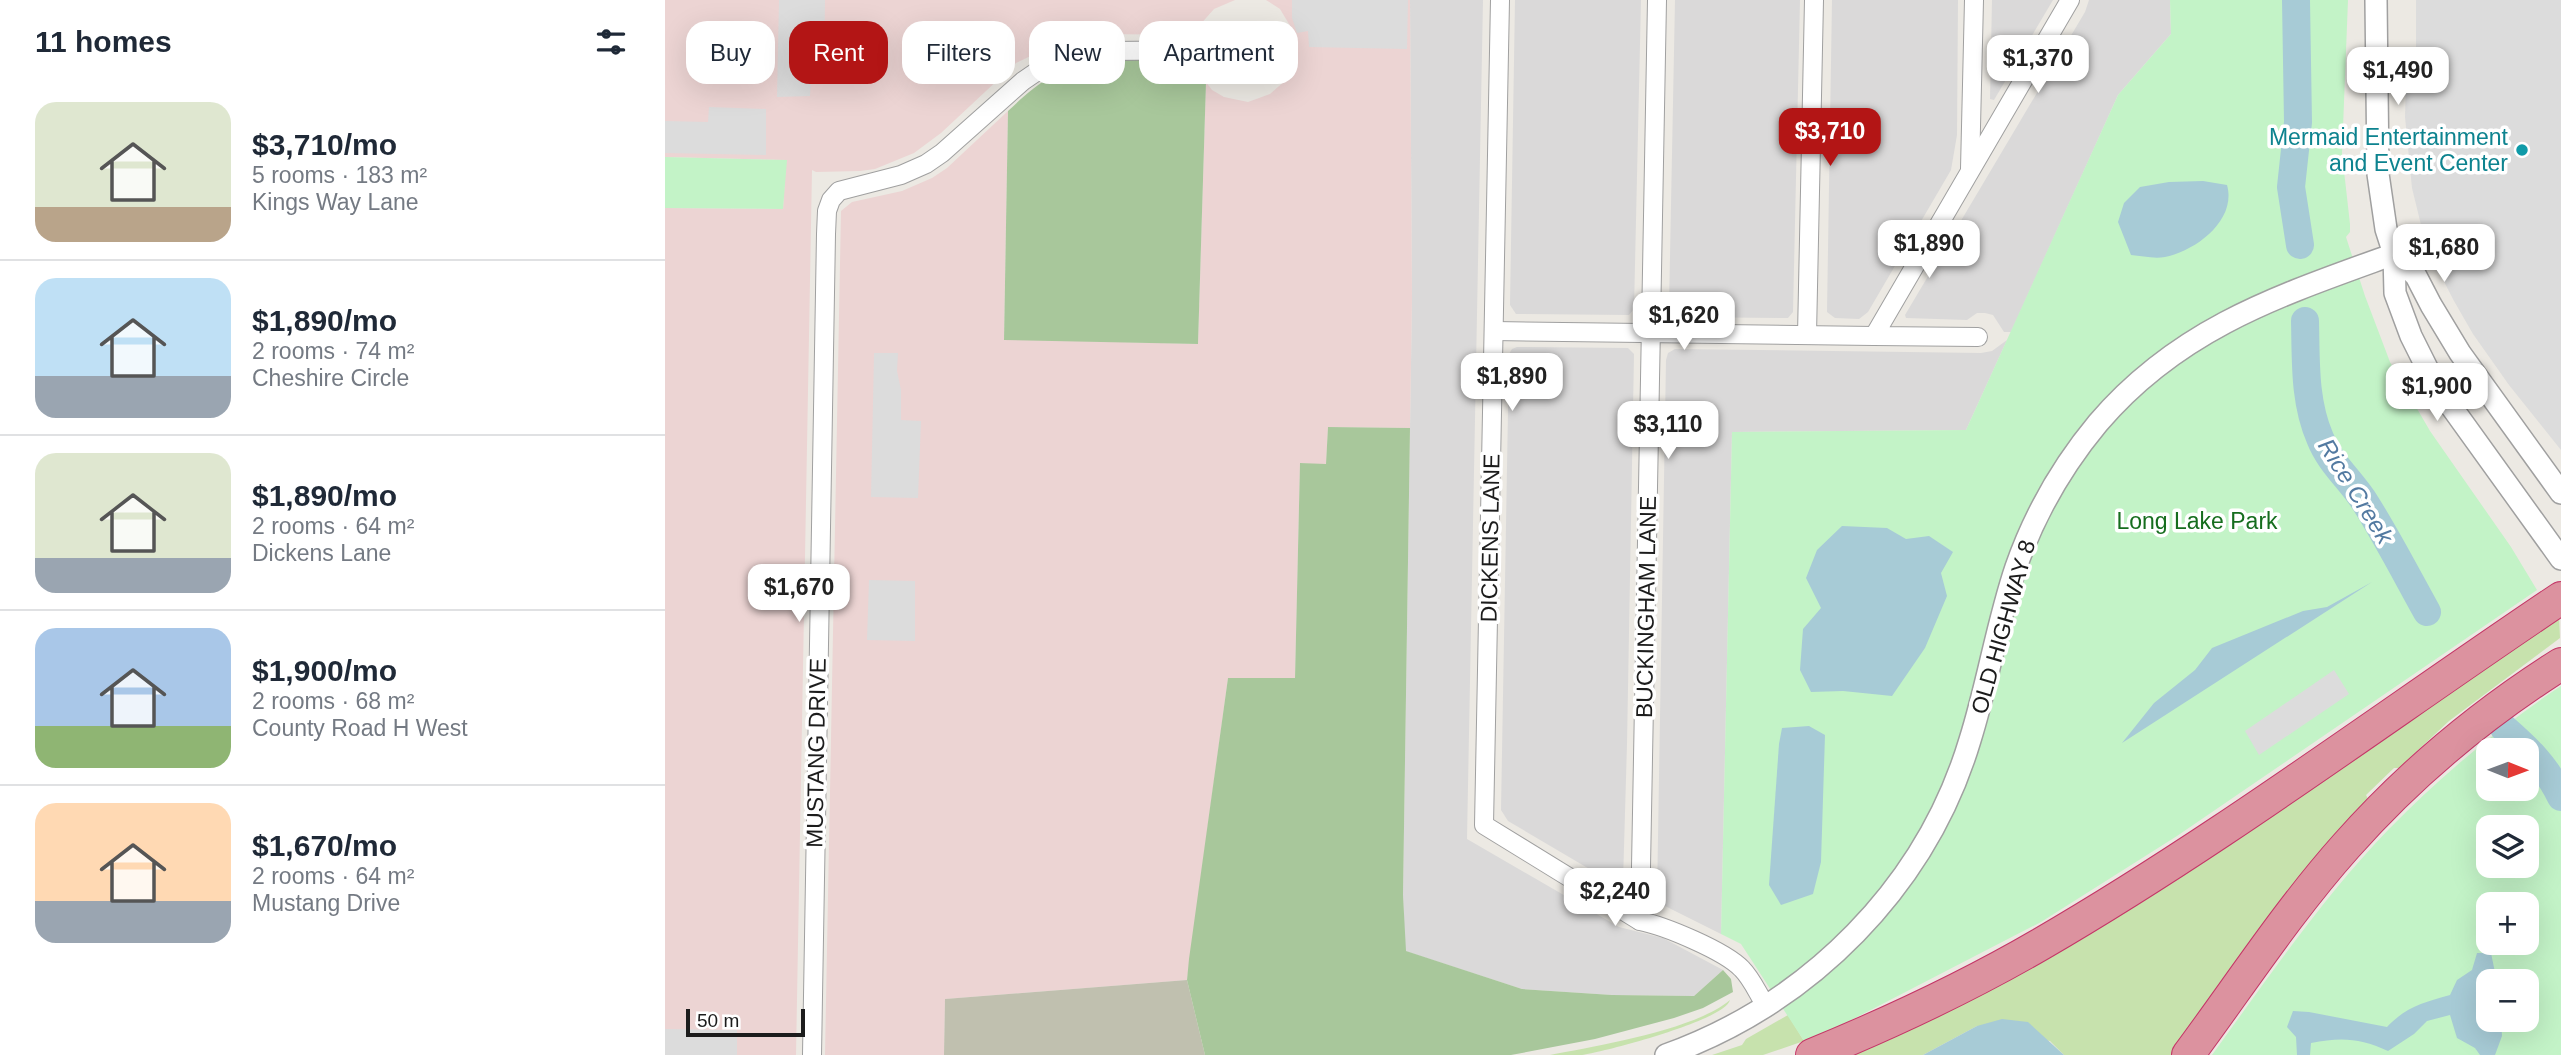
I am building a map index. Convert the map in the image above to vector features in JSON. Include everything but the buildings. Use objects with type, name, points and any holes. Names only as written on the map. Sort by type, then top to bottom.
[{"type":"highway","points":[[1812,1055],[1954,991],[2038,946],[2120,897],[2561,598]]},
{"type":"highway","points":[[2188,1055],[2314,884],[2380,810],[2453,743],[2561,664]]},
{"type":"street","name":"DICKENS LANE","points":[[1500,0],[1484,825],[1640,921]]},
{"type":"street","name":"BUCKINGHAM LANE","points":[[1640,921],[1657,0]]},
{"type":"street","points":[[1807,335],[1814,0]]},
{"type":"street","points":[[1970,173],[1974,0]]},
{"type":"street","points":[[1874,336],[2070,0]]},
{"type":"street","points":[[2376,0],[2379,185],[2386,229],[2394,254],[2395,293],[2424,364],[2460,420],[2561,559]]},
{"type":"street","name":"MUSTANG DRIVE","points":[[812,1055],[827,211],[831,200],[839,191],[901,175],[926,164],[1042,68],[1063,58],[1103,51],[1139,51]]},
{"type":"street","points":[[2394,254],[2416,276],[2460,352],[2561,493]]},
{"type":"street","name":"OLD HIGHWAY 8","points":[[1666,1055],[1715,1035],[1766,1006],[1819,968],[1868,921],[1903,877],[1932,831],[1967,751],[2006,603],[2029,534],[2046,500],[2099,422],[2138,383],[2187,345],[2219,325],[2280,297],[2394,254]]},
{"type":"street","points":[[1494,331],[1978,337]]},
{"type":"street","points":[[1640,921],[1665,926],[1732,961],[1743,970],[1766,1006]]},
{"type":"shaded area","points":[[665,0],[1235,0],[1214,9],[1203,21],[1139,21],[1139,34],[1125,34],[1125,21],[1029,21],[1029,57],[1015,64],[1015,21],[902,21],[902,84],[994,84],[941,133],[914,153],[875,169],[812,170],[796,1055],[665,1055],[665,208],[783,209],[786,160],[665,157]]},
{"type":"shaded area","points":[[779,0],[825,0],[825,21],[789,21],[789,84],[811,84],[810,96],[777,97]]},
{"type":"shaded area","points":[[1266,0],[1410,0],[1410,428],[1328,427],[1326,465],[1300,463],[1295,679],[1228,678],[1187,980],[945,999],[944,1055],[825,1055],[841,211],[852,202],[902,191],[932,178],[947,168],[1008,111],[1004,339],[1198,344],[1206,84],[1224,97],[1248,102],[1270,94],[1281,84],[1298,84],[1298,21],[1287,21],[1280,9]]},
{"type":"shaded area","points":[[1292,0],[1408,0],[1407,49],[1309,47],[1308,31],[1298,33],[1298,21],[1293,21]]},
{"type":"shaded area","points":[[1410,0],[1483,0],[1467,839],[1619,927],[1663,938],[1723,970],[1694,996],[1612,995],[1522,989],[1405,951],[1403,895],[1412,298]]},
{"type":"shaded area","points":[[1515,0],[1641,0],[1634,309],[1629,315],[1516,314],[1510,305]]},
{"type":"shaded area","points":[[1675,0],[1800,0],[1793,312],[1788,318],[1675,317],[1669,308]]},
{"type":"shaded area","points":[[1832,0],[1958,0],[1957,135],[1951,170],[1868,312],[1859,319],[1835,318],[1827,312]]},
{"type":"shaded area","points":[[1992,0],[2053,0],[1994,100],[1990,99]]},
{"type":"shaded area","points":[[2089,0],[2170,0],[2171,34],[2118,95],[2011,332],[2004,332],[1993,315],[1985,313],[1977,313],[1967,320],[1906,318],[1905,315],[2085,12]]},
{"type":"shaded area","points":[[2416,0],[2561,0],[2561,450],[2509,385],[2473,334],[2435,264],[2445,258],[2436,228],[2433,226],[2422,229],[2412,188],[2405,117],[2406,84],[2419,82],[2418,57],[2425,58],[2428,54],[2425,51],[2416,51]]},
{"type":"shaded area","points":[[709,107],[766,109],[766,155],[665,153],[665,121],[708,122]]},
{"type":"shaded area","points":[[2007,340],[1966,430],[1732,432],[1721,934],[1661,904],[1657,897],[1668,353],[1675,349],[1981,353],[1992,351]]},
{"type":"shaded area","points":[[1517,347],[1628,348],[1634,354],[1627,744],[1623,882],[1620,887],[1508,821],[1501,810],[1509,354]]},
{"type":"shaded area","points":[[874,353],[898,353],[901,420],[921,421],[918,498],[871,497]]},
{"type":"shaded area","points":[[869,580],[915,581],[915,641],[867,640]]},
{"type":"shaded area","points":[[2334,670],[2349,694],[2259,755],[2245,731]]},
{"type":"shaded area","points":[[1187,980],[1205,1055],[944,1055],[945,999]]},
{"type":"shaded area","points":[[665,1029],[737,1030],[737,1055],[665,1055]]},
{"type":"green space","name":"Long Lake Park","points":[[2170,0],[2348,0],[2342,153],[2350,224],[2350,232],[2346,237],[2390,362],[2430,431],[2511,547],[2537,590],[2177,836],[2041,922],[1830,1031],[1804,1041],[1741,944],[1721,934],[1732,432],[1966,430],[2118,95],[2171,34]]},
{"type":"green space","points":[[1125,60],[1139,60],[1139,84],[1206,84],[1198,344],[1004,340],[1008,111],[1040,84],[1125,84]]},
{"type":"green space","points":[[665,157],[787,160],[783,209],[665,208]]},
{"type":"green space","points":[[1328,427],[1410,428],[1403,895],[1406,951],[1522,989],[1612,995],[1694,996],[1723,970],[1731,979],[1733,992],[1703,1008],[1674,1018],[1595,1039],[1511,1055],[1205,1055],[1187,980],[1228,678],[1295,678],[1300,463],[1326,464]]},
{"type":"green space","points":[[2559,615],[2560,638],[2449,721],[2366,795],[2368,799],[2245,954],[2172,1055],[2064,1055],[2050,1041],[1977,1026],[1923,1055],[1850,1055]]},
{"type":"green space","points":[[2561,686],[2561,1055],[2212,1055],[2341,882],[2409,809],[2476,749],[2476,802],[2539,802],[2539,738],[2489,738]]},
{"type":"green space","points":[[1730,1000],[1723,1008],[1708,1016],[1664,1034],[1582,1055],[1550,1055],[1618,1042],[1670,1028],[1714,1011]]},
{"type":"green space","points":[[1788,1015],[1804,1041],[1763,1055],[1712,1055],[1742,1045],[1746,1039]]},
{"type":"water","points":[[2203,181],[2227,185],[2226,210],[2211,232],[2201,241],[2177,254],[2157,258],[2131,255],[2118,222],[2124,203],[2140,187],[2169,182]]},
{"type":"water","points":[[1842,526],[1887,528],[1906,539],[1929,536],[1953,552],[1941,573],[1947,596],[1925,648],[1892,696],[1843,691],[1811,692],[1800,670],[1803,629],[1821,608],[1806,578],[1817,550]]},
{"type":"water","points":[[2372,582],[2122,743],[2154,703],[2195,670],[2212,648],[2303,611],[2327,607]]},
{"type":"water","points":[[1809,726],[1825,735],[1821,862],[1813,894],[1781,905],[1769,885],[1779,744],[1782,728]]},
{"type":"water","points":[[2476,955],[2491,955],[2494,969],[2476,969],[2476,1032],[2502,1032],[2495,1055],[2480,1055],[2475,1048],[2457,1038],[2450,1015],[2427,1021],[2414,1034],[2388,1051],[2368,1043],[2341,1039],[2311,1043],[2310,1055],[2297,1055],[2296,1037],[2287,1027],[2293,1011],[2387,1027],[2409,1010],[2450,995],[2457,980],[2472,970]]},
{"type":"water","points":[[2002,1019],[2028,1022],[2064,1055],[1923,1055],[1977,1026]]},
{"type":"waterway","name":"Rice Creek","points":[[2296,0],[2298,122],[2291,187],[2300,245]]},
{"type":"waterway","name":"Rice Creek","points":[[2305,321],[2308,395],[2320,438],[2329,456],[2366,504],[2427,612]]},
{"type":"waterway","name":"Rice Creek","points":[[2504,728],[2536,759],[2561,797]]},
{"type":"place","name":"Mermaid Entertainment and Event Center","points":[[2522,150]]}]
